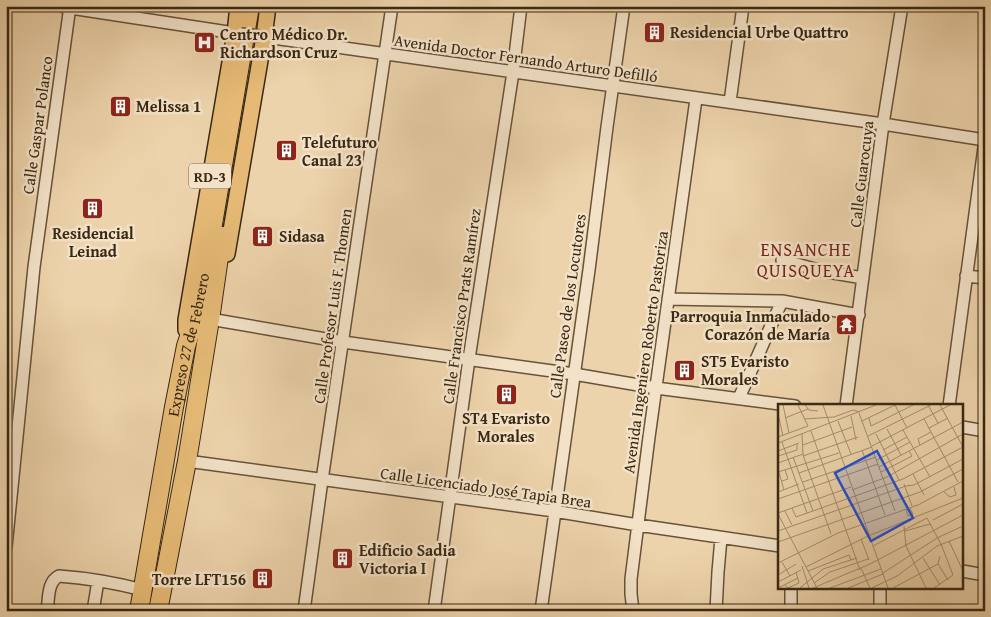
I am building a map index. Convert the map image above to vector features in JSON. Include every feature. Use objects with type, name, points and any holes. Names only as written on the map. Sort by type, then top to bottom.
[{"type":"highway","name":"RD-3","points":[[242,83],[250,6]]},
{"type":"highway","name":"RD-3","points":[[242,83],[259,6]]},
{"type":"highway","name":"Expreso 27 de Febrero","points":[[158,611],[187,461],[211,316],[242,83]]},
{"type":"highway","name":"Expreso 27 de Febrero","points":[[139,611],[174,407],[186,346],[194,321],[242,83]]},
{"type":"main road","name":"RD-3","points":[[186,346],[186,320],[238,33],[238,6]]},
{"type":"main road","name":"RD-3","points":[[211,316],[219,302],[268,6]]},
{"type":"street","name":"Calle Profesor Luis F. Thomen","points":[[304,611],[392,6]]},
{"type":"street","name":"Calle Francisco Prats Ramírez","points":[[434,611],[521,6]]},
{"type":"street","name":"Calle Paseo de los Locutores","points":[[540,611],[624,6]]},
{"type":"street","points":[[730,102],[743,6]]},
{"type":"street","name":"Calle Guarocuya","points":[[846,404],[883,124],[902,6]]},
{"type":"street","name":"Avenida Doctor Fernando Arturo Defilló","points":[[68,7],[985,140]]},
{"type":"street","name":"Calle Gaspar Polanco","points":[[6,546],[9,496],[34,267],[68,7]]},
{"type":"street","name":"Avenida Ingeniero Roberto Pastoriza","points":[[633,611],[630,594],[631,579],[696,98]]},
{"type":"street","points":[[949,404],[985,140]]},
{"type":"street","points":[[782,260],[822,271],[864,278]]},
{"type":"street","points":[[966,276],[985,278]]},
{"type":"street","points":[[668,299],[782,301],[859,314]]},
{"type":"street","points":[[739,398],[782,301]]},
{"type":"street","points":[[211,316],[343,342],[574,374],[656,388],[781,404]]},
{"type":"street","points":[[964,427],[985,431]]},
{"type":"street","name":"Calle Licenciado José Tapia Brea","points":[[187,461],[554,511],[778,546]]},
{"type":"street","points":[[716,611],[722,538]]},
{"type":"street","points":[[964,571],[985,575]]},
{"type":"street","points":[[47,611],[51,584],[59,576],[125,585],[143,590]]},
{"type":"street","points":[[93,611],[98,581]]},
{"type":"street","points":[[791,590],[791,611]]},
{"type":"street","points":[[880,590],[880,611]]},
{"type":"place","name":"Residencial Urbe Quattro","points":[[654,32]]},
{"type":"place","name":"Centro Médico Dr. Richardson Cruz","points":[[204,43]]},
{"type":"place","name":"Melissa 1","points":[[120,106]]},
{"type":"place","name":"Telefuturo Canal 23","points":[[286,151]]},
{"type":"place","name":"Residencial Leinad","points":[[93,209]]},
{"type":"place","name":"Sidasa","points":[[263,236]]},
{"type":"place","name":"Parroquia Inmaculado Corazón de María","points":[[846,325]]},
{"type":"place","name":"ST5 Evaristo Morales","points":[[685,370]]},
{"type":"place","name":"ST4 Evaristo Morales","points":[[506,394]]},
{"type":"place","name":"Edificio Sadia Victoria I","points":[[343,559]]},
{"type":"place","name":"Torre LFT156","points":[[262,579]]},
{"type":"district","name":"ENSANCHE QUISQUEYA","points":[[806,259]]}]
